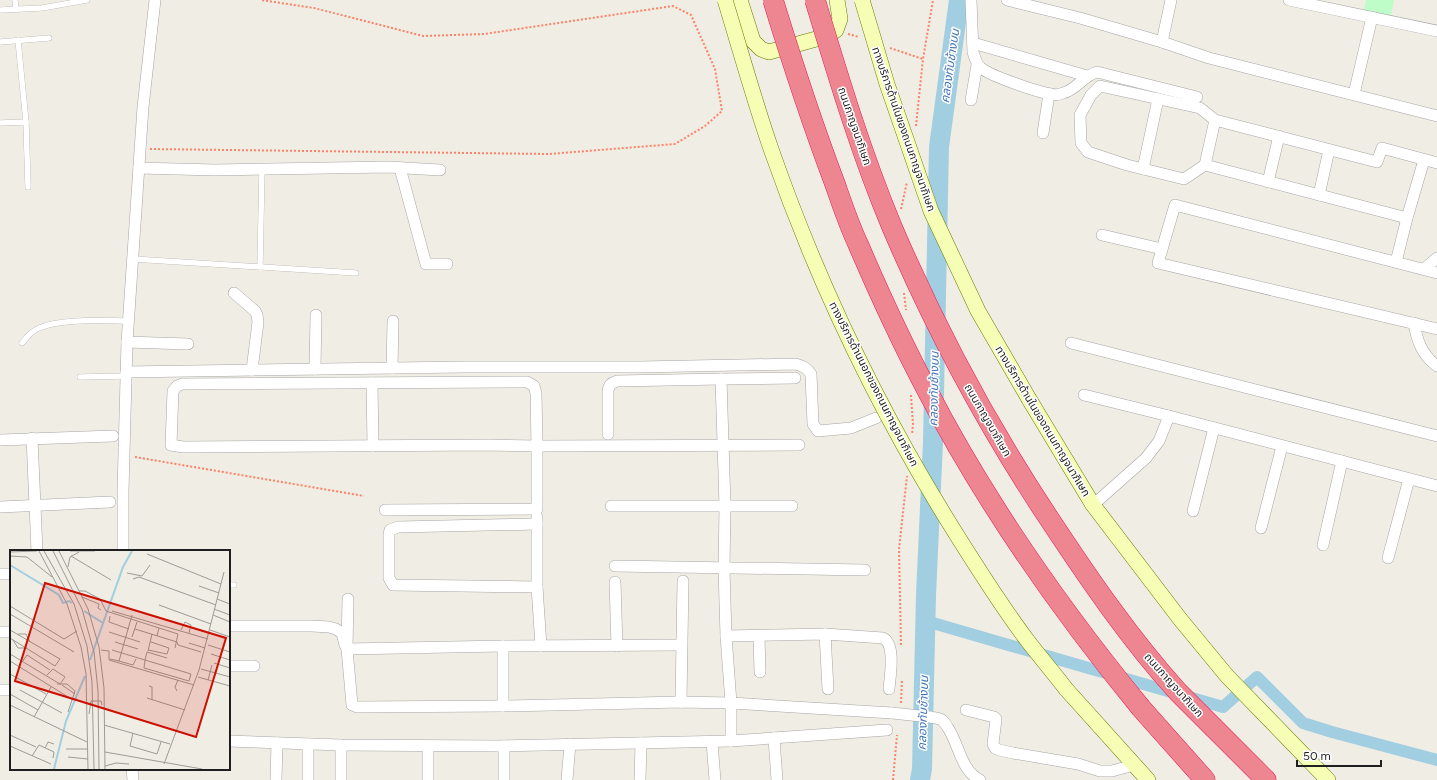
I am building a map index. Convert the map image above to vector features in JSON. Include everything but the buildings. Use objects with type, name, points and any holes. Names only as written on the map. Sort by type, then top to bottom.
[{"type":"highway","points":[[773,0],[810,117],[857,242],[903,344],[927,391],[981,486],[1038,573],[1110,671],[1205,780]]},
{"type":"highway","name":"ถนนกาญจนาภิเษก","points":[[814,0],[846,103],[892,226],[938,326],[965,379],[1014,465],[1087,575],[1145,653],[1178,692],[1266,780]]},
{"type":"main road","name":"ทางบริการด้านนอกของถนนกาญจนาภิเษก","points":[[724,0],[771,148],[801,228],[842,326],[898,436],[936,501],[998,599],[1027,639],[1066,689],[1148,780]]},
{"type":"main road","points":[[740,0],[753,41],[761,49],[769,52],[827,36],[836,30],[840,18],[837,0]]},
{"type":"main road","name":"ทางบริการด้านในของถนนกาญจนาภิเษก","points":[[862,0],[887,84],[931,211],[978,311],[1029,399],[1108,526],[1180,619],[1227,676],[1328,780]]},
{"type":"street","points":[[123,550],[127,342],[145,85],[155,0]]},
{"type":"street","points":[[971,0],[973,52],[977,65],[971,100]]},
{"type":"street","points":[[1007,0],[1080,18],[1223,62],[1437,116]]},
{"type":"street","points":[[1162,42],[1171,0]]},
{"type":"street","points":[[1290,0],[1437,31]]},
{"type":"street","points":[[1354,94],[1372,17]]},
{"type":"street","points":[[973,43],[1087,76]]},
{"type":"street","points":[[977,65],[991,74],[1038,92],[1049,94],[1062,94],[1069,91],[1087,76],[1101,72],[1197,97]]},
{"type":"street","points":[[1215,120],[1205,165],[1184,180],[1088,152],[1081,143],[1080,115],[1091,95],[1100,86],[1200,108],[1215,120],[1377,162],[1382,148],[1437,163]]},
{"type":"street","points":[[1043,133],[1049,94]]},
{"type":"street","points":[[1143,169],[1158,99]]},
{"type":"street","points":[[1268,182],[1279,136]]},
{"type":"street","points":[[1320,195],[1329,150]]},
{"type":"street","points":[[1396,262],[1424,160]]},
{"type":"street","points":[[1205,165],[1407,218]]},
{"type":"street","points":[[139,168],[215,170],[400,168],[440,170]]},
{"type":"street","points":[[400,168],[426,264],[447,264]]},
{"type":"street","points":[[1437,273],[1175,205],[1158,263],[1437,329]]},
{"type":"street","points":[[1102,235],[1162,249]]},
{"type":"street","points":[[1424,269],[1437,258]]},
{"type":"street","points":[[234,293],[255,311],[257,315],[258,322],[252,370]]},
{"type":"street","points":[[315,369],[316,315]]},
{"type":"street","points":[[392,368],[393,321]]},
{"type":"street","points":[[1414,324],[1417,340],[1424,353],[1437,366]]},
{"type":"street","points":[[127,342],[188,344]]},
{"type":"street","points":[[1071,343],[1437,436]]},
{"type":"street","points":[[126,374],[315,369],[796,364],[803,366],[810,374],[814,424],[818,431],[851,428],[876,418]]},
{"type":"street","points":[[608,434],[609,385],[617,381],[794,378]]},
{"type":"street","points":[[721,379],[725,506],[724,569],[726,636],[732,703],[731,742]]},
{"type":"street","points":[[541,646],[537,587],[537,446],[536,393],[534,386],[527,382],[182,384],[177,386],[173,391],[171,445],[183,447],[490,445],[537,446],[723,446],[799,445]]},
{"type":"street","points":[[372,383],[372,446]]},
{"type":"street","points":[[1084,395],[1437,486]]},
{"type":"street","points":[[1094,505],[1146,458],[1159,441],[1169,416]]},
{"type":"street","points":[[1192,511],[1214,428]]},
{"type":"street","points":[[0,440],[113,436]]},
{"type":"street","points":[[32,438],[37,550]]},
{"type":"street","points":[[1261,528],[1282,446]]},
{"type":"street","points":[[1323,545],[1342,461]]},
{"type":"street","points":[[1388,558],[1409,479]]},
{"type":"street","points":[[0,507],[110,502]]},
{"type":"street","points":[[611,506],[792,506]]},
{"type":"street","points":[[385,510],[537,509]]},
{"type":"street","points":[[537,524],[398,527],[390,530],[389,534],[389,578],[393,585],[537,587]]},
{"type":"street","points":[[615,566],[724,569],[865,570]]},
{"type":"street","points":[[681,702],[683,581]]},
{"type":"street","points":[[615,582],[617,646]]},
{"type":"street","points":[[348,599],[347,649],[351,704],[354,706],[503,706],[681,702],[896,710],[942,720],[967,767],[973,776],[980,780]]},
{"type":"street","points":[[230,626],[329,627],[342,633],[347,649]]},
{"type":"street","points":[[726,636],[825,634],[883,638],[887,640],[891,649],[889,689]]},
{"type":"street","points":[[825,634],[828,689]]},
{"type":"street","points":[[759,636],[760,672]]},
{"type":"street","points":[[347,649],[681,645]]},
{"type":"street","points":[[503,646],[503,706]]},
{"type":"street","points":[[230,666],[254,666]]},
{"type":"street","points":[[966,710],[994,717],[996,719],[993,744],[995,748],[999,750],[1078,764],[1100,771],[1112,771],[1134,765]]},
{"type":"street","points":[[230,741],[341,745],[504,746],[731,742],[893,730]]},
{"type":"street","points":[[774,738],[777,780]]},
{"type":"street","points":[[712,742],[715,780]]},
{"type":"street","points":[[276,780],[277,743]]},
{"type":"street","points":[[640,780],[641,743]]},
{"type":"street","points":[[308,744],[308,780]]},
{"type":"street","points":[[567,780],[570,744]]},
{"type":"street","points":[[341,745],[341,780]]},
{"type":"street","points":[[428,746],[428,780]]},
{"type":"street","points":[[504,746],[504,780]]},
{"type":"street","points":[[132,770],[133,780]]},
{"type":"lane","points":[[15,0],[16,10]]},
{"type":"lane","points":[[0,10],[60,6],[87,0]]},
{"type":"lane","points":[[0,42],[49,38]]},
{"type":"lane","points":[[18,40],[26,122],[28,187]]},
{"type":"lane","points":[[0,123],[26,122]]},
{"type":"lane","points":[[260,267],[262,169]]},
{"type":"lane","points":[[133,259],[356,273]]},
{"type":"lane","points":[[22,343],[31,332],[48,326],[82,321],[129,321]]},
{"type":"lane","points":[[80,377],[126,374]]},
{"type":"path","points":[[140,149],[550,154],[675,144],[705,126],[722,110],[715,69],[691,15],[672,6],[484,34],[423,36],[314,8],[261,0]]},
{"type":"path","points":[[916,128],[923,59],[933,0]]},
{"type":"path","points":[[901,211],[907,181]]},
{"type":"path","points":[[904,290],[906,314]]},
{"type":"path","points":[[911,392],[913,424],[911,439]]},
{"type":"path","points":[[124,455],[364,496]]},
{"type":"path","points":[[901,645],[899,549],[908,469]]},
{"type":"path","points":[[896,710],[902,693],[902,677]]},
{"type":"path","points":[[893,730],[893,780]]},
{"type":"green space","points":[[1366,0],[1394,0],[1390,20],[1363,14]]},
{"type":"waterway","name":"คลองทับช้างบน","points":[[920,780],[922,769],[926,595],[933,442],[939,147],[959,0]]},
{"type":"waterway","points":[[926,621],[1223,707],[1257,677],[1303,723],[1437,760]]}]
